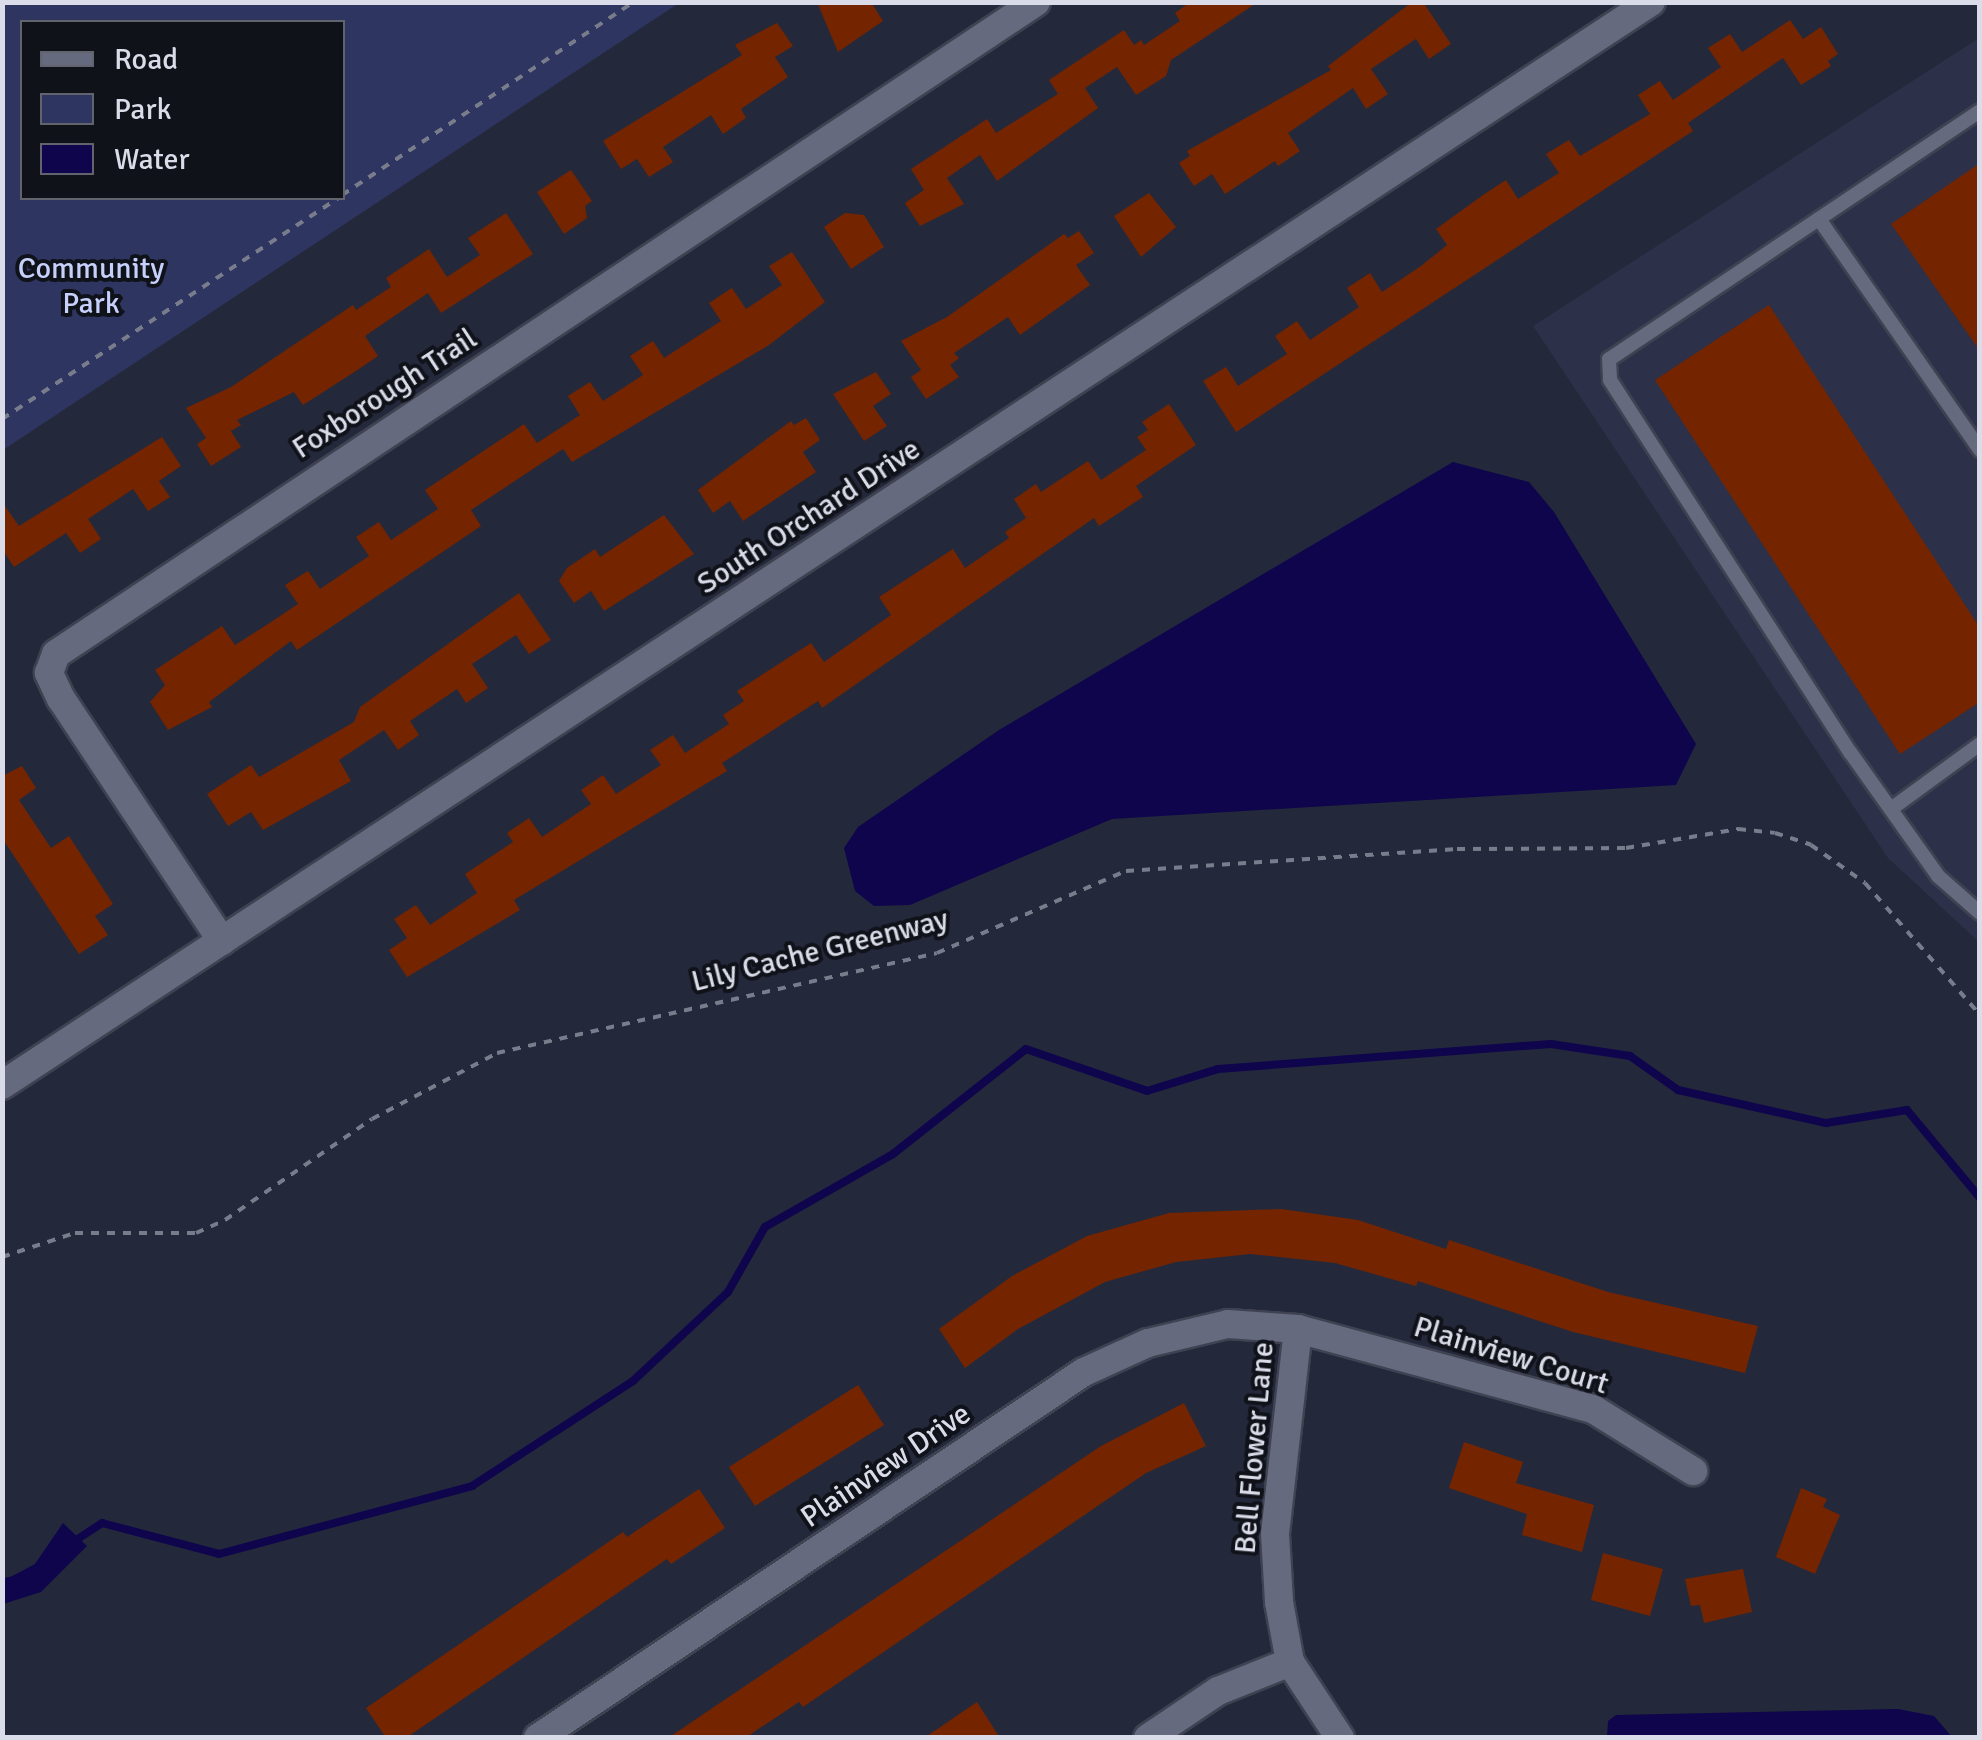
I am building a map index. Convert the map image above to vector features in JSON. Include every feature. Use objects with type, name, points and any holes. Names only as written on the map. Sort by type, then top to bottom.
[{"type":"street","name":"Foxborough Trail","points":[[222,941],[61,699],[49,673],[56,654],[1036,2]]},
{"type":"street","name":"South Orchard Drive","points":[[2,1085],[1651,2]]},
{"type":"street","name":"Plainview Drive","points":[[538,1738],[1084,1372],[1148,1343],[1228,1324],[1298,1329]]},
{"type":"street","name":"Plainview Court","points":[[1298,1329],[1593,1409],[1694,1470]]},
{"type":"street","name":"Bell Flower Lane","points":[[1298,1329],[1276,1534],[1290,1662],[1340,1738]]},
{"type":"street","points":[[1148,1738],[1218,1690],[1290,1662]]},
{"type":"lane","points":[[1980,112],[1610,360],[1610,380],[1891,810],[1938,876],[1980,913]]},
{"type":"lane","points":[[1819,219],[1980,450]]},
{"type":"lane","points":[[1891,810],[1980,744]]},
{"type":"path","points":[[345,193],[634,2]]},
{"type":"path","points":[[2,419],[334,200]]},
{"type":"path","name":"Lily Cache Greenway","points":[[2,1257],[75,1232],[196,1233],[226,1220],[372,1119],[497,1054],[937,953],[1126,872],[1458,849],[1626,848],[1738,829],[1776,834],[1812,845],[1864,883],[1980,1015]]},
{"type":"shaded area","points":[[1979,38],[1979,942],[1888,858],[1533,326]]},
{"type":"green space","name":"Community Park","points":[[3,2],[679,3],[3,450]]},
{"type":"water","points":[[1453,462],[1529,482],[1554,512],[1696,744],[1676,785],[1112,819],[910,905],[874,906],[855,891],[844,848],[858,827],[999,730]]},
{"type":"water","points":[[63,1523],[87,1546],[41,1592],[3,1604],[3,1578],[28,1574]]},
{"type":"water","points":[[1898,1709],[1934,1716],[1952,1737],[1607,1737],[1608,1721],[1616,1715]]},
{"type":"building","points":[[817,2],[871,2],[883,21],[838,52]]},
{"type":"building","points":[[1190,2],[1258,2],[1171,60],[1166,76],[1136,95],[1117,67],[1085,88],[1098,108],[997,181],[980,155],[947,178],[964,204],[920,226],[905,203],[924,190],[911,169],[987,119],[996,133],[1058,94],[1049,80],[1124,30],[1134,45],[1141,40],[1144,45],[1180,21],[1175,13]]},
{"type":"building","points":[[1412,2],[1423,2],[1451,44],[1429,59],[1416,39],[1371,69],[1388,94],[1366,109],[1353,88],[1288,133],[1300,151],[1278,166],[1275,161],[1225,194],[1212,174],[1194,186],[1179,163],[1190,156],[1187,151],[1331,70],[1328,66]]},
{"type":"building","points":[[1790,20],[1803,39],[1821,27],[1838,54],[1828,61],[1831,66],[1801,85],[1783,58],[1688,123],[1693,131],[1236,432],[1203,381],[1226,367],[1238,386],[1287,354],[1275,336],[1297,321],[1310,340],[1359,307],[1347,288],[1370,273],[1382,292],[1421,266],[1447,245],[1436,229],[1483,195],[1506,180],[1518,199],[1559,173],[1546,154],[1569,140],[1580,156],[1650,114],[1638,95],[1660,81],[1673,100],[1721,67],[1708,48],[1730,34],[1742,52]]},
{"type":"building","points":[[777,23],[793,46],[775,57],[788,77],[741,109],[746,118],[723,134],[711,115],[663,147],[673,162],[649,177],[637,159],[621,169],[603,141],[742,55],[735,45]]},
{"type":"building","points":[[1980,163],[1980,351],[1891,224]]},
{"type":"building","points":[[571,170],[592,201],[585,206],[587,218],[564,234],[537,192]]},
{"type":"building","points":[[1149,193],[1176,227],[1141,257],[1114,216]]},
{"type":"building","points":[[506,213],[533,254],[441,313],[428,293],[365,336],[378,356],[356,371],[303,405],[294,392],[237,420],[241,425],[231,431],[241,447],[211,466],[197,444],[206,438],[186,408],[231,387],[353,305],[356,310],[391,287],[386,278],[429,249],[447,277],[480,255],[468,238]]},
{"type":"building","points":[[845,213],[864,215],[884,247],[851,269],[824,227]]},
{"type":"building","points":[[1079,231],[1094,253],[1076,265],[1090,285],[1020,335],[1008,317],[954,353],[959,358],[950,365],[959,377],[926,399],[911,377],[921,370],[901,341],[947,317],[1064,234],[1068,238]]},
{"type":"building","points":[[792,252],[825,302],[769,345],[572,462],[563,449],[471,510],[481,526],[297,650],[291,641],[209,702],[212,707],[168,730],[150,702],[165,685],[155,670],[222,626],[235,645],[268,624],[298,604],[285,585],[308,571],[320,589],[369,556],[356,537],[379,522],[391,540],[438,509],[425,490],[524,424],[537,443],[580,415],[568,396],[590,382],[603,401],[643,375],[630,356],[653,341],[664,358],[721,321],[709,303],[732,288],[746,309],[782,285],[769,266]]},
{"type":"building","points":[[1769,305],[1980,628],[1980,702],[1900,754],[1655,380]]},
{"type":"building","points":[[876,372],[891,394],[873,406],[887,426],[864,441],[833,394]]},
{"type":"building","points":[[1169,404],[1196,445],[1136,486],[1143,497],[1099,526],[1094,518],[822,708],[818,701],[722,763],[727,771],[514,900],[520,910],[407,977],[389,950],[407,938],[394,919],[416,905],[430,925],[477,893],[465,874],[513,842],[507,833],[529,818],[542,837],[591,804],[581,790],[603,775],[616,794],[661,765],[650,750],[673,735],[685,753],[729,724],[723,715],[744,701],[737,691],[811,643],[824,662],[891,615],[879,597],[953,549],[965,568],[1009,538],[1005,532],[1026,518],[1014,499],[1036,484],[1041,492],[1088,461],[1101,480],[1146,450],[1137,437],[1148,430],[1142,422]]},
{"type":"building","points":[[806,418],[820,440],[803,452],[816,472],[743,521],[730,501],[713,513],[698,490],[791,421],[794,425]]},
{"type":"building","points":[[162,437],[181,466],[159,481],[170,497],[148,511],[133,489],[88,519],[101,539],[80,553],[66,533],[14,567],[2,549],[2,502],[19,526]]},
{"type":"building","points":[[664,515],[694,554],[604,611],[591,591],[574,603],[559,581],[567,568],[595,549],[600,557]]},
{"type":"building","points":[[519,593],[551,640],[529,654],[516,635],[472,664],[488,688],[466,703],[457,689],[410,721],[419,735],[398,750],[384,730],[339,760],[351,781],[263,830],[251,812],[228,826],[207,794],[251,765],[259,777],[354,722],[360,707]]},
{"type":"building","points":[[22,766],[36,788],[19,800],[51,848],[69,836],[113,904],[95,916],[108,935],[79,954],[2,838],[2,776]]},
{"type":"building","points":[[1281,1209],[1358,1220],[1446,1249],[1449,1240],[1608,1292],[1758,1326],[1745,1373],[1573,1332],[1418,1281],[1416,1286],[1335,1263],[1250,1254],[1176,1262],[1105,1282],[1018,1329],[965,1368],[939,1329],[1012,1276],[1087,1236],[1169,1213]]},
{"type":"building","points":[[858,1385],[884,1425],[755,1506],[729,1467]]},
{"type":"building","points":[[1184,1403],[1206,1446],[1146,1473],[803,1707],[799,1702],[745,1738],[668,1738],[1101,1446]]},
{"type":"building","points":[[1464,1442],[1523,1462],[1516,1483],[1594,1505],[1582,1552],[1522,1535],[1527,1514],[1449,1488]]},
{"type":"building","points":[[1801,1488],[1827,1499],[1823,1507],[1840,1515],[1815,1574],[1776,1557]]},
{"type":"building","points":[[699,1489],[725,1528],[671,1564],[667,1559],[406,1738],[386,1738],[366,1708],[623,1532],[627,1537]]},
{"type":"building","points":[[1603,1553],[1663,1569],[1650,1616],[1591,1600]]},
{"type":"building","points":[[1743,1569],[1752,1612],[1704,1623],[1700,1605],[1691,1606],[1685,1579]]},
{"type":"building","points":[[977,1702],[1000,1738],[924,1738]]},
{"type":"waterway","points":[[73,1542],[102,1523],[219,1554],[472,1486],[633,1381],[728,1292],[765,1227],[893,1154],[1026,1049],[1147,1091],[1218,1069],[1551,1044],[1630,1056],[1678,1090],[1826,1123],[1907,1110],[1980,1198]]},
{"type":"waterway","points":[[2,1586],[37,1567]]}]
